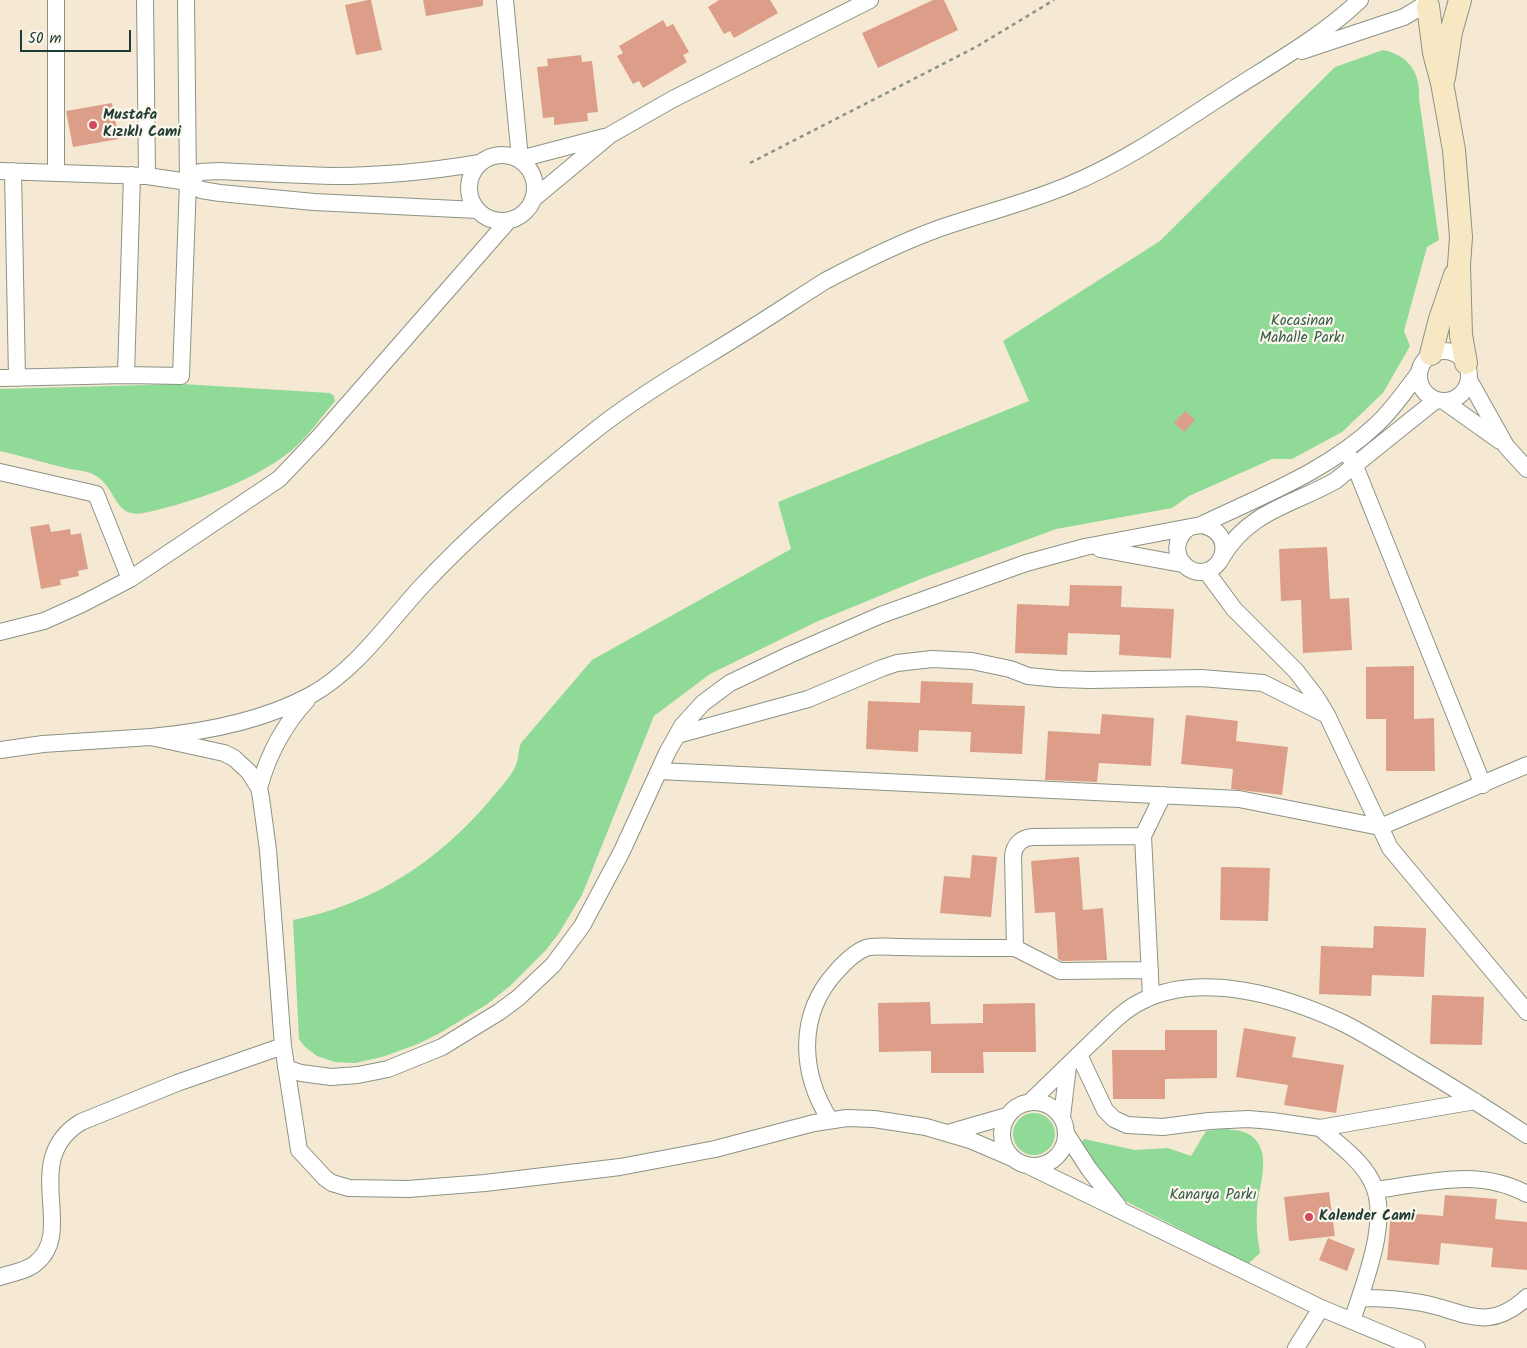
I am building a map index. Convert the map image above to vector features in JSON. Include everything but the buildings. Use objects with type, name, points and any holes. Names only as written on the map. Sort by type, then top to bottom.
[{"type":"street","points":[[56,0],[56,172]]},
{"type":"street","points":[[126,374],[140,175],[145,0]]},
{"type":"street","points":[[0,378],[126,374],[181,376],[188,182],[186,0]]},
{"type":"street","points":[[505,0],[520,159]]},
{"type":"street","points":[[533,199],[610,135],[674,99],[870,0]]},
{"type":"street","points":[[0,750],[186,733],[229,725],[283,707],[312,694],[342,672],[358,657],[422,586],[497,513],[589,435],[652,389],[825,281],[853,266],[934,230],[1044,195],[1098,172],[1167,132],[1284,57],[1340,17],[1360,0]]},
{"type":"street","points":[[1284,57],[1404,17],[1422,4],[1446,5],[1456,0]]},
{"type":"street","points":[[1442,84],[1451,32],[1460,0]]},
{"type":"street","points":[[1085,547],[1182,564],[1193,571],[1206,571],[1213,568],[1221,559],[1237,535],[1261,516],[1334,481],[1440,401],[1454,400],[1466,388],[1468,372],[1461,335],[1459,265],[1461,237],[1454,150],[1442,84],[1422,4]]},
{"type":"street","points":[[520,159],[610,135]]},
{"type":"street","points":[[499,154],[510,155],[520,159],[528,166],[533,176],[535,188],[533,199],[528,209],[519,216],[509,220],[497,221],[487,217],[472,202],[469,181],[473,171],[489,157],[499,154]]},
{"type":"street","points":[[188,182],[200,172],[335,176],[393,173],[480,163]]},
{"type":"street","points":[[17,378],[6,171],[140,175],[188,182],[201,190],[220,194],[314,202],[478,210]]},
{"type":"street","points":[[0,632],[44,621],[130,579],[279,479],[319,437],[509,220]]},
{"type":"street","points":[[1431,354],[1440,319],[1459,265]]},
{"type":"street","points":[[1182,564],[1177,545],[1179,538],[1194,527],[1301,477],[1345,450],[1368,432],[1389,411],[1419,373],[1425,359],[1439,351],[1447,351],[1461,357],[1506,446]]},
{"type":"street","points":[[1419,373],[1419,382],[1422,390],[1428,396],[1440,401],[1506,446],[1527,469]]},
{"type":"street","points":[[1345,450],[1355,466],[1483,784]]},
{"type":"street","points":[[0,472],[96,494],[130,579]]},
{"type":"street","points":[[286,1068],[331,1077],[358,1075],[388,1069],[442,1046],[499,1012],[518,998],[552,965],[582,926],[622,851],[677,735],[692,714],[716,693],[730,684],[789,654],[873,618],[1026,563],[1085,547],[1194,527],[1213,529],[1222,539],[1224,552],[1221,559]]},
{"type":"street","points":[[1206,571],[1234,609],[1300,676],[1327,714],[1390,848],[1527,1012]]},
{"type":"street","points":[[677,735],[808,699],[890,665],[927,659],[972,660],[1010,669],[1028,676],[1059,679],[1201,678],[1263,684],[1327,714]]},
{"type":"street","points":[[259,788],[269,756],[282,732],[290,719],[312,694]]},
{"type":"street","points":[[151,737],[224,753],[243,765],[259,788],[268,850],[283,1046],[299,1150],[324,1178],[332,1183],[349,1188],[408,1189],[562,1175],[620,1167],[715,1149],[830,1120],[874,1119],[905,1123],[970,1140],[1012,1158],[1321,1308],[1417,1348]]},
{"type":"street","points":[[659,771],[1239,799],[1380,827],[1527,765]]},
{"type":"street","points":[[1151,996],[1143,836],[1163,795]]},
{"type":"street","points":[[1015,948],[1013,856],[1019,842],[1032,836],[1143,836]]},
{"type":"street","points":[[830,1120],[812,1086],[807,1063],[808,1032],[816,1002],[828,982],[842,965],[867,947],[1015,948],[1060,971],[1150,970]]},
{"type":"street","points":[[1030,1102],[1129,1008],[1151,996],[1180,990],[1213,988],[1253,992],[1296,1004],[1342,1023],[1364,1034],[1527,1136]]},
{"type":"street","points":[[0,1277],[31,1267],[46,1252],[51,1234],[51,1162],[60,1139],[73,1126],[176,1083],[283,1046]]},
{"type":"street","points":[[1062,1117],[1074,1060]]},
{"type":"street","points":[[1074,1060],[1105,1110],[1120,1122],[1142,1126],[1162,1127],[1209,1121],[1248,1120],[1320,1128],[1475,1102]]},
{"type":"street","points":[[1012,1158],[1006,1151],[1002,1133],[1007,1116],[1022,1104],[1040,1102],[1048,1105],[1062,1117],[1067,1135],[1061,1152],[1055,1159],[1038,1166],[1029,1166]]},
{"type":"street","points":[[948,1133],[1007,1116]]},
{"type":"street","points":[[1320,1128],[1362,1166],[1372,1180],[1376,1190],[1380,1212],[1372,1261],[1352,1321]]},
{"type":"street","points":[[1067,1135],[1089,1169],[1123,1212]]},
{"type":"street","points":[[1376,1190],[1465,1178],[1494,1181],[1527,1194]]},
{"type":"street","points":[[1360,1298],[1398,1299],[1422,1303],[1470,1317],[1480,1318],[1508,1311],[1527,1297]]},
{"type":"street","points":[[1296,1348],[1321,1308]]},
{"type":"path","points":[[750,163],[976,47],[1054,0]]},
{"type":"green space","name":"Kocasinan Mahalle Parkı","points":[[1383,50],[1392,52],[1406,61],[1411,66],[1418,81],[1439,240],[1427,247],[1404,331],[1410,346],[1383,393],[1342,432],[1292,459],[1272,459],[1189,496],[1172,508],[1056,529],[923,578],[816,622],[710,674],[654,716],[582,895],[559,933],[546,950],[510,986],[486,1005],[440,1033],[418,1044],[382,1057],[355,1063],[335,1062],[317,1056],[304,1046],[299,1039],[293,920],[322,913],[377,891],[427,860],[450,842],[501,787],[516,765],[521,743],[592,660],[791,549],[778,502],[1029,401],[1003,341],[1160,241],[1335,67]]},
{"type":"green space","points":[[182,384],[330,393],[334,396],[335,401],[298,445],[262,470],[210,494],[142,513],[135,514],[123,509],[106,485],[93,474],[0,451],[0,389]]},
{"type":"green space","points":[[1038,1113],[1046,1116],[1052,1122],[1055,1134],[1052,1146],[1046,1152],[1030,1155],[1022,1152],[1016,1146],[1013,1130],[1016,1122],[1022,1116]]},
{"type":"green space","name":"Kanarya Parkı","points":[[1223,1129],[1240,1131],[1252,1136],[1260,1146],[1262,1154],[1263,1172],[1257,1213],[1260,1253],[1248,1264],[1106,1191],[1075,1151],[1084,1139],[1135,1150],[1168,1148],[1191,1156],[1206,1131]]},
{"type":"place","name":"Mustafa Kızıklı Cami","points":[[93,125]]},
{"type":"place","name":"Kalender Cami","points":[[1309,1217]]}]
